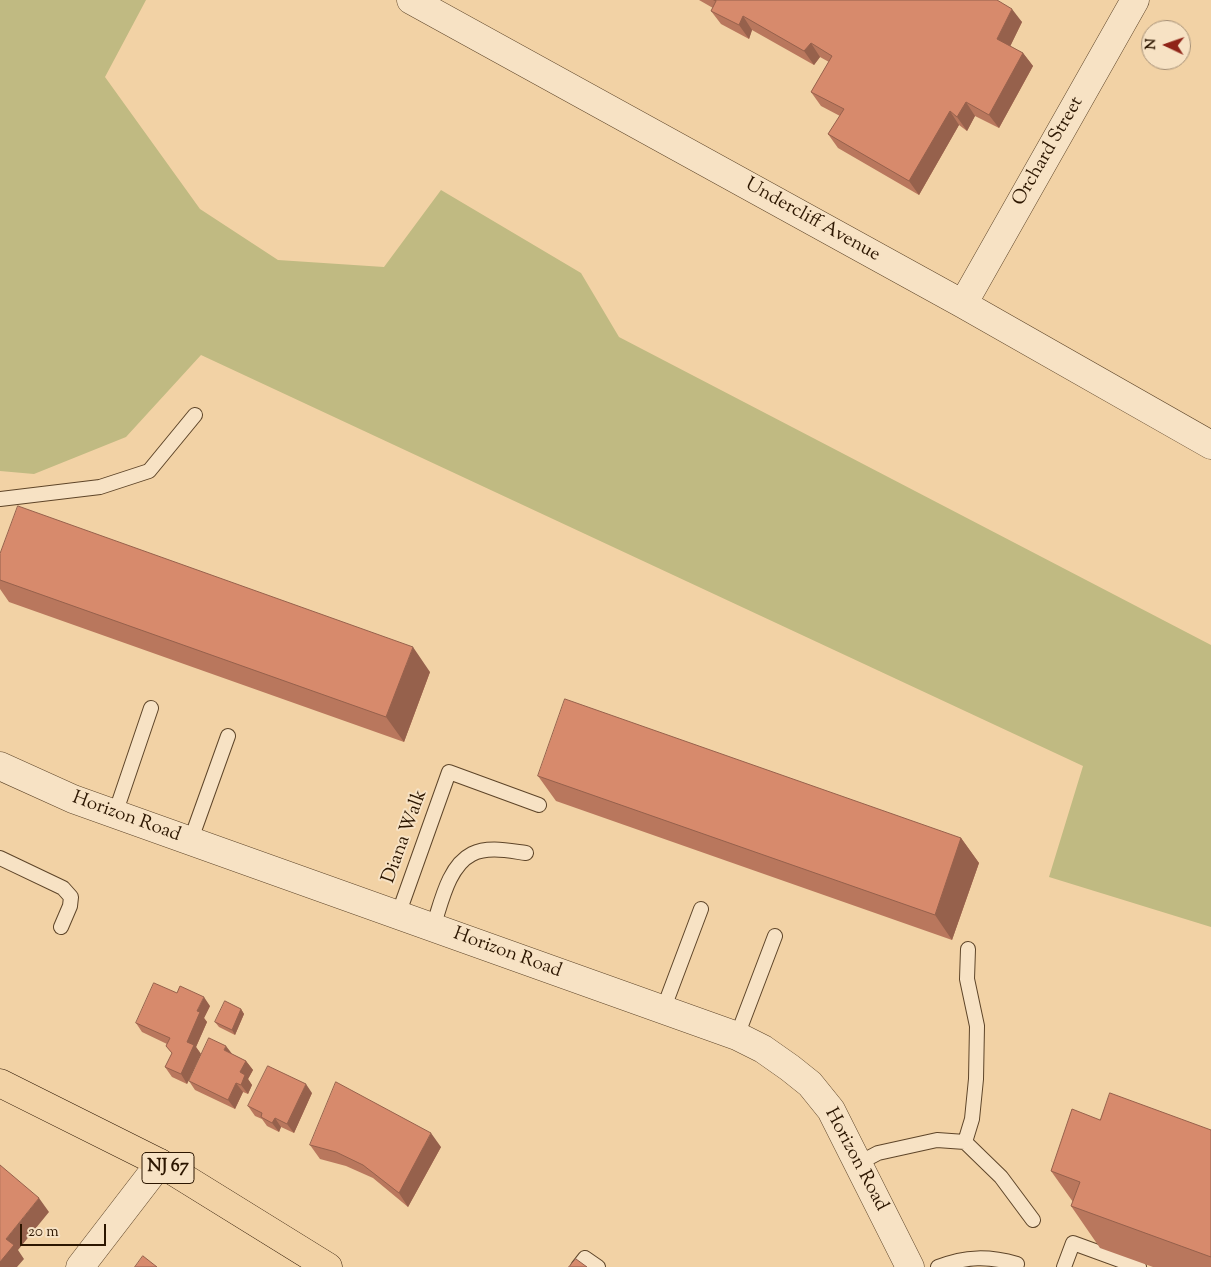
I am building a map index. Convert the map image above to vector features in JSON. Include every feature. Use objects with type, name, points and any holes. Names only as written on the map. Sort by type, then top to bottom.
[{"type":"main road","name":"NJ 67","points":[[0,1083],[160,1163],[328,1267]]},
{"type":"street","name":"Undercliff Avenue","points":[[412,0],[963,304],[1211,445]]},
{"type":"street","name":"Orchard Street","points":[[963,304],[1135,0]]},
{"type":"street","name":"Horizon Road","points":[[0,766],[73,799],[737,1036],[763,1049],[810,1084],[831,1110],[910,1267]]},
{"type":"street","points":[[80,1267],[160,1163]]},
{"type":"lane","points":[[0,499],[100,488],[149,471],[195,415]]},
{"type":"lane","points":[[114,814],[151,708]]},
{"type":"lane","points":[[190,842],[228,736]]},
{"type":"lane","name":"Diana Walk","points":[[398,915],[449,772],[539,804]]},
{"type":"lane","points":[[433,927],[449,883],[460,862],[473,853],[494,850],[526,853]]},
{"type":"lane","points":[[0,858],[63,888],[71,897],[70,906],[61,927]]},
{"type":"lane","points":[[663,1010],[701,909]]},
{"type":"lane","points":[[737,1036],[775,936]]},
{"type":"lane","points":[[965,1142],[972,1119],[976,1079],[977,1026],[967,978],[968,949]]},
{"type":"lane","points":[[859,1163],[878,1153],[937,1140],[965,1142],[1001,1177],[1033,1220]]},
{"type":"lane","points":[[1064,1267],[1073,1243],[1139,1267]]},
{"type":"lane","points":[[938,1267],[957,1260],[976,1257],[996,1258],[1018,1264]]},
{"type":"lane","points":[[578,1267],[585,1258],[598,1267]]},
{"type":"shaded area","points":[[0,0],[146,0],[105,77],[200,209],[278,260],[384,267],[441,190],[581,273],[619,337],[1211,645],[1211,927],[1049,877],[1083,766],[201,355],[126,437],[34,474],[0,471]]},
{"type":"building","points":[[714,0],[997,0],[1012,9],[997,39],[1023,53],[989,115],[966,102],[957,117],[950,111],[909,181],[828,134],[844,109],[811,92],[832,56],[811,43],[804,51],[743,16],[739,25],[711,11],[716,1]]},
{"type":"building","points":[[18,506],[413,647],[386,717],[0,580],[0,554]]},
{"type":"building","points":[[565,699],[961,838],[935,915],[538,776]]},
{"type":"building","points":[[154,983],[177,993],[180,986],[204,997],[197,1011],[200,1012],[187,1042],[194,1045],[181,1074],[165,1067],[172,1053],[166,1046],[170,1038],[136,1023]]},
{"type":"building","points":[[225,1001],[241,1009],[232,1030],[215,1022]]},
{"type":"building","points":[[209,1038],[226,1046],[224,1050],[246,1061],[240,1072],[245,1075],[241,1085],[236,1083],[228,1100],[189,1081]]},
{"type":"building","points":[[268,1066],[306,1084],[287,1124],[275,1118],[272,1123],[261,1117],[262,1113],[248,1106]]},
{"type":"building","points":[[336,1082],[431,1133],[399,1193],[363,1165],[336,1152],[310,1145]]},
{"type":"building","points":[[1110,1093],[1211,1130],[1211,1257],[1071,1206],[1080,1182],[1051,1171],[1072,1109],[1100,1120]]},
{"type":"building","points":[[0,1165],[39,1198],[6,1239],[14,1245],[0,1262]]},
{"type":"building","points":[[143,1256],[157,1267],[135,1267]]},
{"type":"building","points":[[576,1259],[587,1267],[569,1267]]}]
